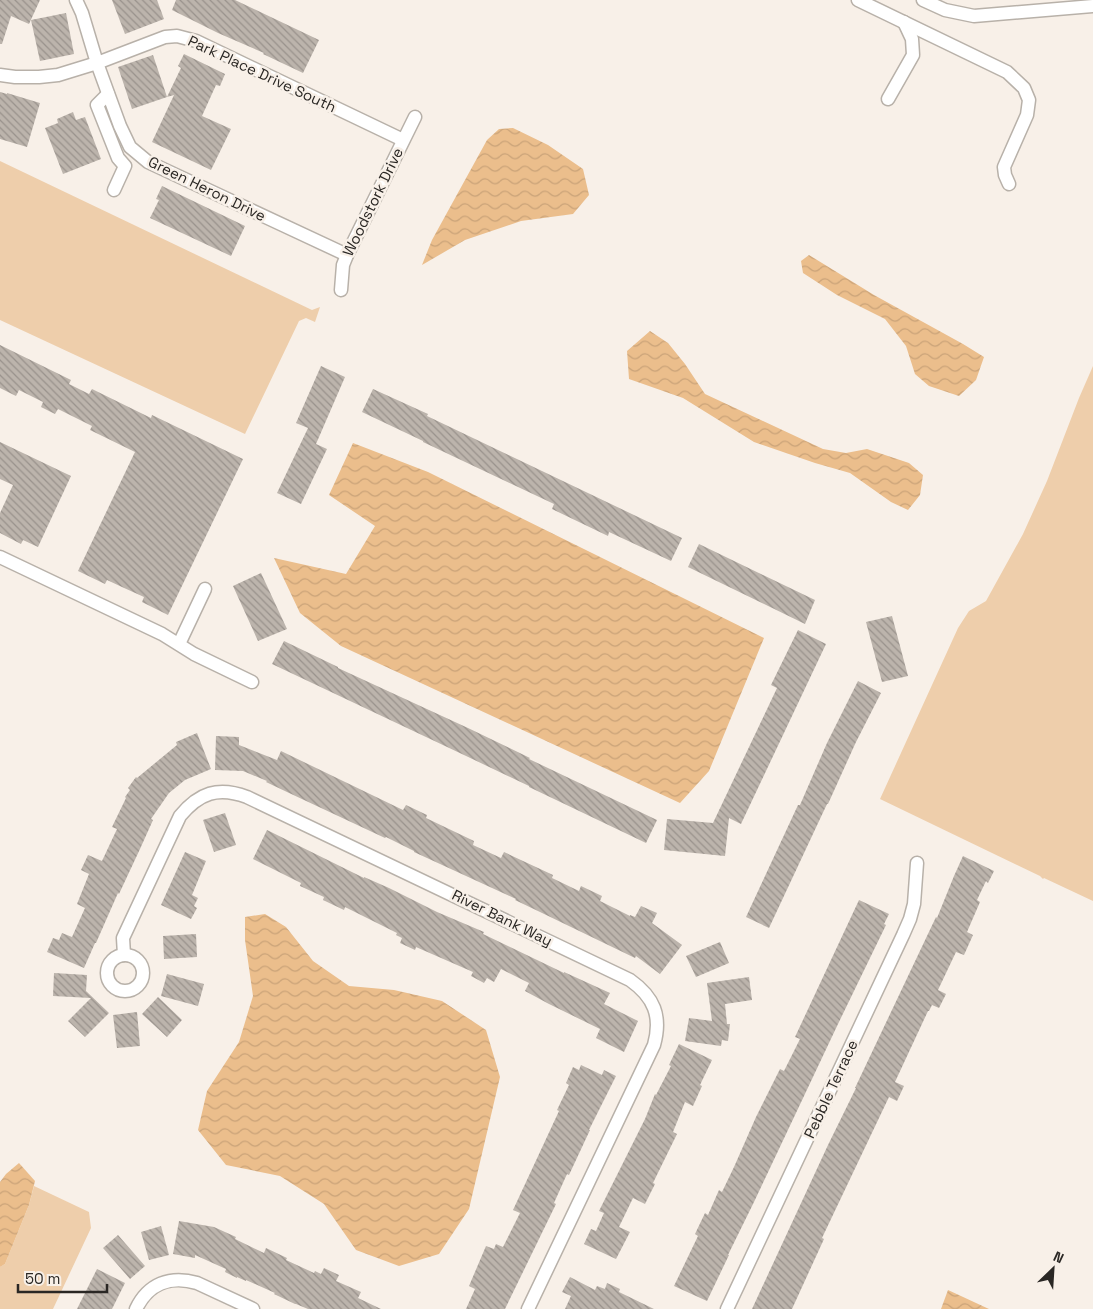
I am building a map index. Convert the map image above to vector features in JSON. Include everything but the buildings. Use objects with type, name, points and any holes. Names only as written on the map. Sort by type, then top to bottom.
[{"type":"street","name":"Green Heron Drive","points":[[76,0],[120,126],[132,149],[148,162],[347,255]]},
{"type":"street","points":[[858,0],[1007,72],[1024,88],[1029,100],[1027,116],[1004,168],[1009,184]]},
{"type":"street","points":[[923,0],[945,10],[974,16],[1093,6]]},
{"type":"street","points":[[888,99],[912,55],[912,39],[904,22]]},
{"type":"street","name":"Park Place Drive South","points":[[0,75],[15,77],[58,75],[97,64],[165,37],[177,36],[196,41],[404,140]]},
{"type":"street","points":[[108,94],[97,105],[118,158],[125,166],[114,190]]},
{"type":"street","name":"Woodstork Drive","points":[[341,290],[343,265],[347,255],[415,117]]},
{"type":"street","points":[[118,158],[132,149]]},
{"type":"street","points":[[0,557],[162,634],[194,654],[252,682]]},
{"type":"street","points":[[179,644],[205,589]]},
{"type":"street","name":"River Bank Way","points":[[124,955],[123,938],[180,816],[189,805],[199,798],[210,793],[223,792],[236,793],[247,797],[630,980],[641,988],[649,997],[655,1009],[657,1034],[654,1045],[528,1309]]},
{"type":"street","name":"Pebble Terrace","points":[[727,1309],[904,935],[914,904],[917,863]]},
{"type":"street","points":[[136,1309],[147,1291],[171,1280],[188,1280],[197,1283],[253,1309]]},
{"type":"shaded area","points":[[0,161],[312,310],[320,307],[315,322],[306,318],[299,321],[245,434],[0,320]]},
{"type":"shaded area","points":[[1093,366],[1093,901],[1043,879],[880,799],[958,628],[969,611],[986,601],[1023,534],[1047,481]]},
{"type":"shaded area","points":[[34,1186],[89,1212],[91,1228],[53,1309],[0,1309],[0,1267],[5,1264],[29,1205]]},
{"type":"water","points":[[513,128],[548,145],[583,169],[589,195],[573,214],[521,221],[465,240],[422,265],[432,240],[487,140],[499,129]]},
{"type":"water","points":[[809,255],[874,295],[984,357],[976,380],[959,396],[929,386],[915,374],[906,346],[885,319],[837,295],[803,273],[801,261]]},
{"type":"water","points":[[650,331],[668,343],[705,394],[823,449],[846,453],[867,449],[909,463],[923,475],[920,495],[908,510],[891,502],[850,473],[754,442],[683,398],[629,379],[627,351]]},
{"type":"water","points":[[353,443],[428,472],[764,638],[709,771],[680,803],[341,646],[300,613],[274,558],[346,574],[375,526],[329,495]]},
{"type":"water","points":[[265,914],[286,927],[313,961],[349,986],[394,990],[442,1001],[486,1030],[500,1077],[469,1209],[439,1254],[399,1266],[356,1250],[324,1204],[280,1176],[226,1165],[198,1130],[207,1091],[239,1042],[253,996],[245,940],[245,917]]},
{"type":"water","points":[[19,1163],[35,1181],[29,1205],[5,1264],[0,1267],[0,1182]]},
{"type":"water","points":[[948,1290],[989,1309],[941,1309]]}]
